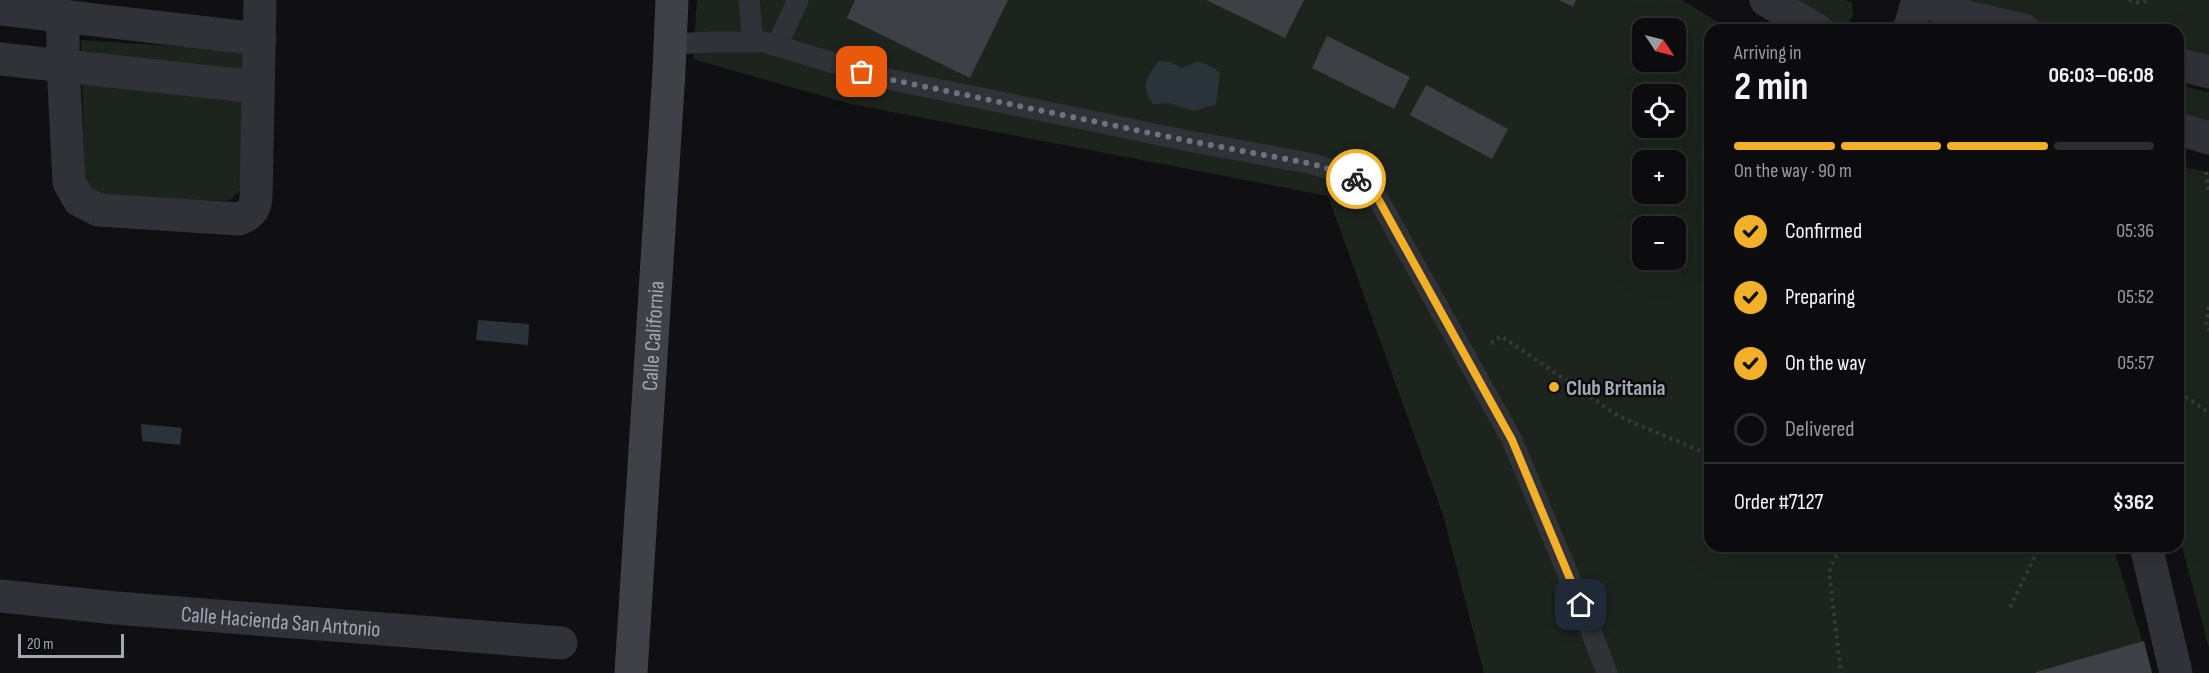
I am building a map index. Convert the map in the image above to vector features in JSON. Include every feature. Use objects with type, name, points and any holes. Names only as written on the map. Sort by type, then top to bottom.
[{"type":"main road","name":"Calle California","points":[[631,673],[672,0]]},
{"type":"street","points":[[63,15],[69,182],[80,200],[98,210],[239,219],[246,216],[255,205],[256,198],[260,0]]},
{"type":"street","points":[[1766,0],[1807,24]]},
{"type":"street","points":[[1911,24],[1920,0],[1967,17],[1998,24]]},
{"type":"street","points":[[0,9],[260,39]]},
{"type":"street","points":[[0,59],[257,87]]},
{"type":"street","points":[[2184,66],[2209,72]]},
{"type":"street","points":[[2184,131],[2209,138]]},
{"type":"street","points":[[2147,552],[2176,673]]},
{"type":"street","name":"Calle Hacienda San Antonio","points":[[0,596],[116,608],[561,643]]},
{"type":"lane","points":[[749,0],[753,42]]},
{"type":"lane","points":[[777,45],[798,0]]},
{"type":"lane","points":[[671,44],[753,42],[777,45],[883,78],[1178,139],[1313,164],[1350,176],[1365,185],[1376,195],[1512,440],[1607,673]]},
{"type":"path","points":[[2129,0],[2140,3],[2148,0]]},
{"type":"path","points":[[2205,171],[2209,192]]},
{"type":"path","points":[[2209,307],[2206,326],[2209,330]]},
{"type":"path","points":[[1492,344],[1501,336],[1620,417],[1704,452]]},
{"type":"path","points":[[2184,396],[2209,413]]},
{"type":"path","points":[[1835,552],[1837,553],[1829,572],[1841,673]]},
{"type":"path","points":[[2010,608],[2037,552]]},
{"type":"shaded area","name":"Club Britania","points":[[697,0],[1682,0],[1721,24],[1704,24],[1704,552],[2115,552],[2152,673],[1484,673],[1443,515],[1328,196],[851,104],[693,59]]},
{"type":"shaded area","points":[[1778,0],[1846,0],[1852,3],[1853,15],[1848,24],[1822,24]]},
{"type":"shaded area","points":[[1924,0],[2209,0],[2209,71],[2184,69],[2184,24],[1969,24]]},
{"type":"shaded area","points":[[81,40],[249,51],[240,190],[229,201],[96,197],[85,185]]},
{"type":"shaded area","points":[[1159,61],[1170,62],[1182,68],[1198,61],[1214,68],[1220,73],[1216,104],[1194,111],[1169,103],[1153,104],[1147,92],[1146,82]]},
{"type":"shaded area","points":[[2184,86],[2209,92],[2209,121],[2184,116]]},
{"type":"shaded area","points":[[2184,167],[2209,172],[2209,648],[2183,552]]},
{"type":"shaded area","points":[[478,320],[529,324],[528,345],[476,340]]},
{"type":"shaded area","points":[[141,424],[182,428],[180,445],[142,441]]},
{"type":"building","points":[[855,0],[1008,0],[970,78],[847,18]]},
{"type":"building","points":[[1206,0],[1304,0],[1285,38]]},
{"type":"building","points":[[1559,0],[1576,0],[1573,7]]},
{"type":"building","points":[[1327,36],[1410,77],[1394,109],[1312,68]]},
{"type":"building","points":[[1426,85],[1508,129],[1492,159],[1410,115]]},
{"type":"building","points":[[2144,641],[2152,673],[2036,673],[2036,672]]},
{"type":"way so far","points":[[862,72],[1080,119],[1313,164],[1356,179]]},
{"type":"place","name":"Club Britania","points":[[1554,387]]},
{"type":"route","points":[[1356,179],[1376,195],[1512,440],[1581,605]]}]
